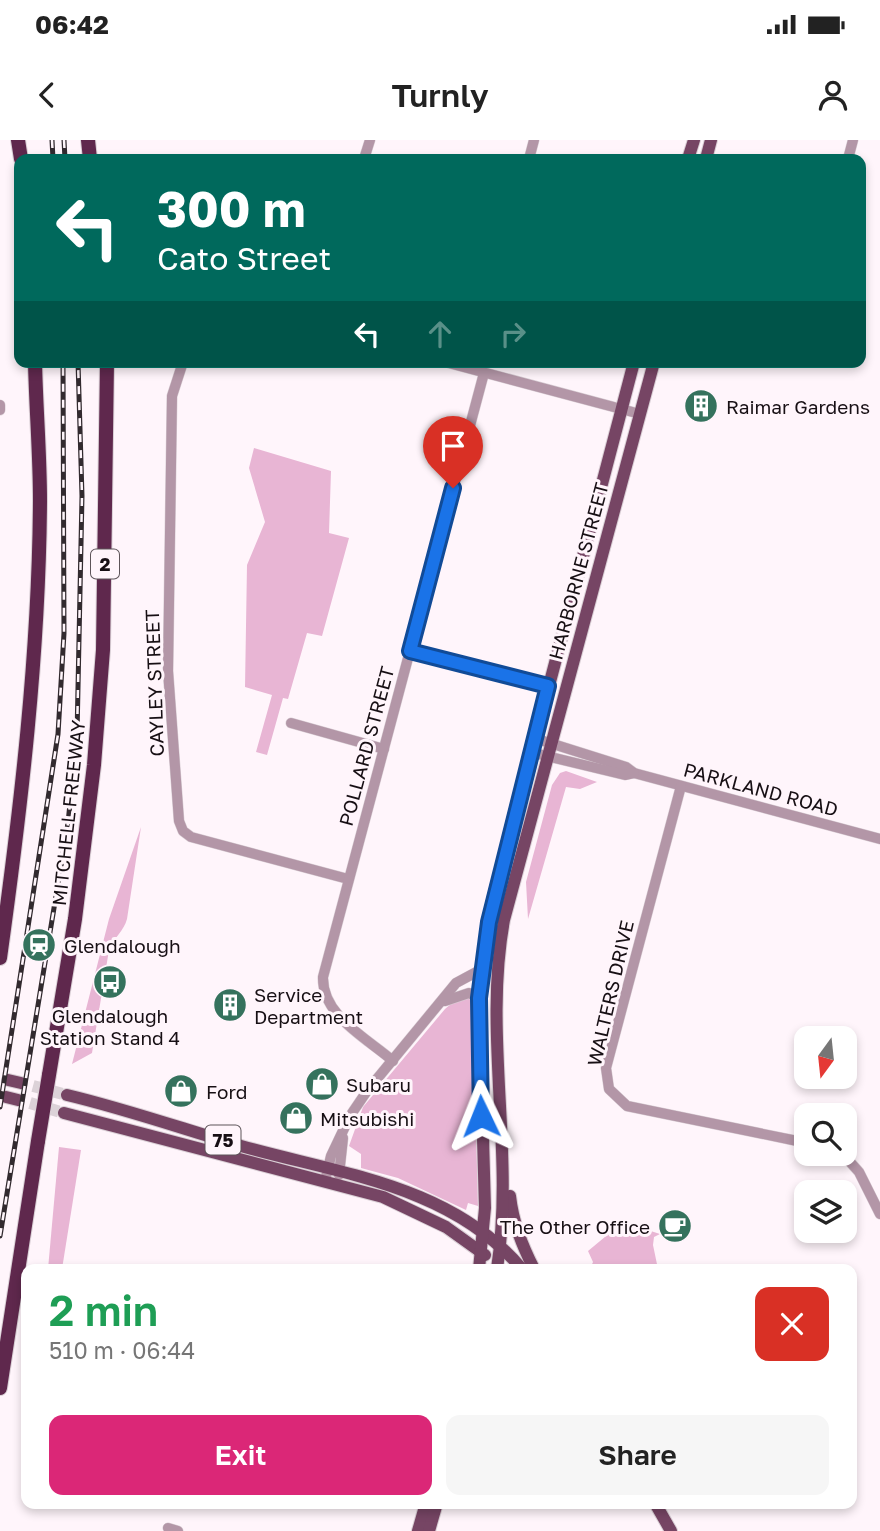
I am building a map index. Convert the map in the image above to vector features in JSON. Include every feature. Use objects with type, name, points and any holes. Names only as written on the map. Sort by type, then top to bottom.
[{"type":"highway","points":[[0,958],[19,819],[33,643],[40,501],[35,368]]},
{"type":"highway","name":"MITCHELL FREEWAY","points":[[0,1388],[89,821],[103,650],[107,368]]},
{"type":"main road","name":"HARBORNE STREET","points":[[480,1264],[484,1232],[479,998],[493,899],[632,368]]},
{"type":"main road","name":"HARBORNE STREET","points":[[498,1264],[502,1180],[495,993],[503,920],[652,368]]},
{"type":"main road","points":[[568,605],[587,610]]},
{"type":"main road","name":"75","points":[[67,1095],[332,1176],[412,1209],[446,1227],[494,1264]]},
{"type":"main road","name":"75","points":[[64,1113],[419,1195],[484,1232],[517,1264]]},
{"type":"main road","points":[[502,1180],[509,1193],[512,1216],[521,1244],[531,1264]]},
{"type":"main road","points":[[418,1531],[424,1509]]},
{"type":"main road","points":[[429,1531],[435,1509]]},
{"type":"main road","points":[[658,1509],[671,1531]]},
{"type":"street","name":"CAYLEY STREET","points":[[181,368],[172,396],[168,671],[179,821],[183,831],[191,837],[348,879]]},
{"type":"street","points":[[476,368],[484,373],[640,414]]},
{"type":"street","name":"POLLARD STREET","points":[[393,1061],[335,1012],[324,994],[325,968],[484,373]]},
{"type":"street","points":[[410,651],[548,686]]},
{"type":"street","points":[[291,723],[384,749]]},
{"type":"street","name":"PARKLAND ROAD","points":[[534,738],[550,750]]},
{"type":"street","name":"PARKLAND ROAD","points":[[530,752],[550,750],[626,767],[634,773],[880,839]]},
{"type":"street","name":"WALTERS DRIVE","points":[[681,786],[606,1068],[609,1089],[627,1106],[794,1140]]},
{"type":"street","points":[[332,1176],[344,1134],[358,1103],[456,983],[482,969]]},
{"type":"street","points":[[444,1001],[469,993],[479,998]]},
{"type":"street","points":[[854,1166],[880,1214]]},
{"type":"shaded area","points":[[254,448],[331,471],[329,533],[349,538],[322,636],[307,633],[288,699],[283,698],[267,755],[256,752],[272,695],[245,687],[247,565],[265,522],[249,468]]},
{"type":"shaded area","points":[[566,771],[597,782],[580,789],[566,787],[528,919],[526,882],[552,785],[560,773]]},
{"type":"shaded area","points":[[141,827],[127,919],[109,950],[92,1053],[72,1064],[109,919]]},
{"type":"shaded area","points":[[468,997],[473,1004],[478,1206],[468,1203],[466,1210],[398,1178],[361,1168],[361,1154],[349,1146],[363,1107],[445,1009]]},
{"type":"shaded area","points":[[59,1147],[81,1150],[63,1264],[48,1264]]},
{"type":"shaded area","points":[[623,1222],[660,1234],[654,1237],[653,1245],[657,1264],[592,1264],[588,1251]]},
{"type":"tunnel","points":[[33,1086],[67,1095]]},
{"type":"tunnel","points":[[30,1103],[64,1113]]},
{"type":"railway","points":[[52,140],[53,154]]},
{"type":"railway","points":[[64,140],[65,154]]},
{"type":"railway","points":[[0,1107],[58,734],[64,633],[63,368]]},
{"type":"railway","points":[[0,1236],[68,823],[77,735],[82,496],[78,368]]},
{"type":"place","name":"Raimar Gardens","points":[[701,406]]},
{"type":"place","name":"Glendalough","points":[[39,945]]},
{"type":"place","name":"Glendalough Station Stand 4","points":[[110,982]]},
{"type":"place","name":"Service Department","points":[[230,1005]]},
{"type":"place","name":"Subaru","points":[[322,1084]]},
{"type":"place","name":"Ford","points":[[181,1091]]},
{"type":"place","name":"Mitsubishi","points":[[296,1118]]},
{"type":"place","name":"The Other Office","points":[[675,1226]]},
{"type":"route","points":[[453,488],[410,651],[548,686],[489,922],[479,998],[481,1116]]}]
